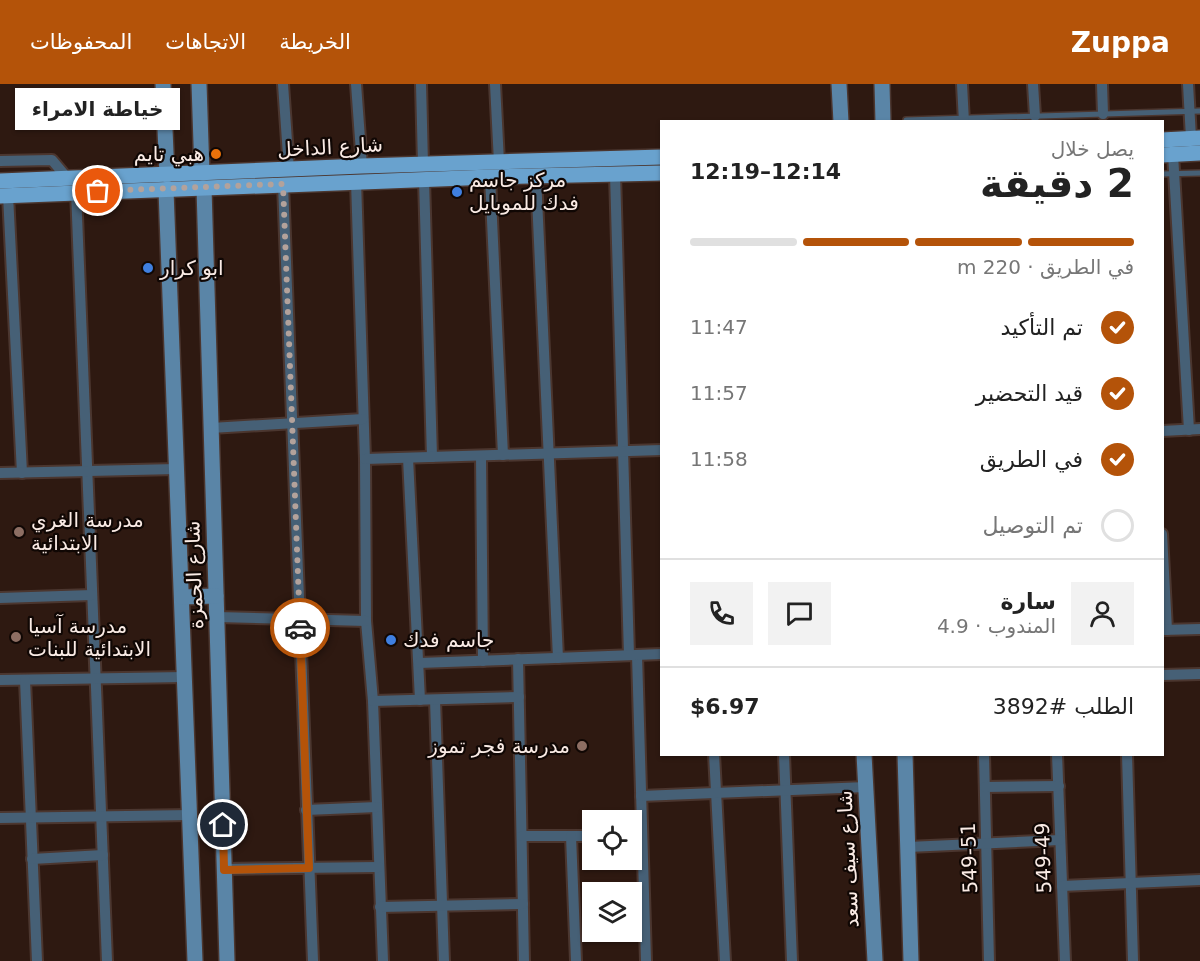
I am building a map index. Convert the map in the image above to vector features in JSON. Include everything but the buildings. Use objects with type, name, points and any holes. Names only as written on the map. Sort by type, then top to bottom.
[{"type":"main road","points":[[1164,140],[1195,138]]},
{"type":"main road","points":[[1168,155],[1200,153]]},
{"type":"main road","name":"شارع الداخل","points":[[286,177],[356,182],[499,162],[660,157]]},
{"type":"main road","name":"شارع الداخل","points":[[0,181],[72,185],[203,181],[286,177],[362,166],[490,177],[660,173]]},
{"type":"main road","name":"شارع الداخل","points":[[4,195],[72,185]]},
{"type":"street","name":"شارع الحمزة","points":[[163,84],[195,961]]},
{"type":"street","name":"شارع الحمزة","points":[[199,84],[227,961]]},
{"type":"street","points":[[283,84],[292,423],[313,961]]},
{"type":"street","points":[[356,84],[362,166]]},
{"type":"street","points":[[421,84],[432,457]]},
{"type":"street","points":[[495,84],[499,162]]},
{"type":"street","points":[[839,84],[841,120]]},
{"type":"street","points":[[882,84],[883,120]]},
{"type":"street","points":[[962,84],[964,120]]},
{"type":"street","points":[[1034,84],[1035,116]]},
{"type":"street","points":[[1102,84],[1103,114]]},
{"type":"street","points":[[1188,84],[1195,111],[1195,138]]},
{"type":"street","points":[[1164,430],[1195,430],[1175,173],[1168,155]]},
{"type":"street","points":[[0,161],[52,159],[72,185],[88,471],[107,961]]},
{"type":"street","points":[[615,174],[623,452],[641,796],[640,810]]},
{"type":"street","points":[[536,176],[558,658]]},
{"type":"street","points":[[490,177],[503,455]]},
{"type":"street","points":[[356,182],[365,459],[366,621],[373,701],[383,961]]},
{"type":"street","points":[[4,195],[22,473]]},
{"type":"street","points":[[211,428],[363,419]]},
{"type":"street","points":[[365,459],[660,450]]},
{"type":"street","points":[[481,456],[483,661]]},
{"type":"street","points":[[408,458],[420,700]]},
{"type":"street","points":[[0,473],[177,468]]},
{"type":"street","points":[[0,598],[93,595]]},
{"type":"street","points":[[182,597],[216,596]]},
{"type":"street","points":[[1164,598],[1165,630],[1200,629]]},
{"type":"street","points":[[217,617],[366,621]]},
{"type":"street","points":[[419,663],[660,654]]},
{"type":"street","points":[[518,659],[524,961]]},
{"type":"street","points":[[1164,675],[1200,674]]},
{"type":"street","points":[[0,680],[185,677]]},
{"type":"street","points":[[25,680],[37,961]]},
{"type":"street","points":[[373,701],[519,697]]},
{"type":"street","points":[[435,700],[444,961]]},
{"type":"street","points":[[714,756],[725,961]]},
{"type":"street","points":[[784,756],[792,961]]},
{"type":"street","name":"شارع سيف سعد","points":[[864,756],[875,961]]},
{"type":"street","points":[[905,756],[911,961]]},
{"type":"street","name":"549-51","points":[[984,756],[989,961]]},
{"type":"street","name":"549-49","points":[[1057,756],[1065,961]]},
{"type":"street","points":[[1127,756],[1133,961]]},
{"type":"street","points":[[985,787],[1059,786]]},
{"type":"street","points":[[641,796],[866,787]]},
{"type":"street","points":[[306,810],[377,807]]},
{"type":"street","points":[[0,818],[190,814]]},
{"type":"street","points":[[522,836],[582,836]]},
{"type":"street","points":[[572,836],[576,961]]},
{"type":"street","points":[[908,847],[1060,840]]},
{"type":"street","points":[[32,859],[103,855]]},
{"type":"street","points":[[224,870],[379,867]]},
{"type":"street","points":[[639,870],[646,961]]},
{"type":"street","points":[[1062,885],[1200,880]]},
{"type":"street","points":[[380,907],[523,904]]},
{"type":"lane","points":[[906,120],[964,120],[1195,111]]},
{"type":"lane","points":[[1164,174],[1200,172]]},
{"type":"way so far","points":[[98,191],[283,184],[300,628]]},
{"type":"place","name":"هبي تايم","points":[[216,154]]},
{"type":"place","name":"خياطة الامراء","points":[[98,191]]},
{"type":"place","name":"مركز جاسم فدك للموبايل","points":[[457,192]]},
{"type":"place","name":"ابو كرار","points":[[148,268]]},
{"type":"place","name":"مدرسة الغري الابتدائية","points":[[19,532]]},
{"type":"place","name":"مدرسة آسيا الابتدائية للبنات","points":[[16,637]]},
{"type":"place","name":"جاسم فدك","points":[[391,640]]},
{"type":"place","name":"مدرسة فجر تموز","points":[[582,746]]},
{"type":"route","points":[[223,825],[224,870],[309,868],[300,628]]}]
